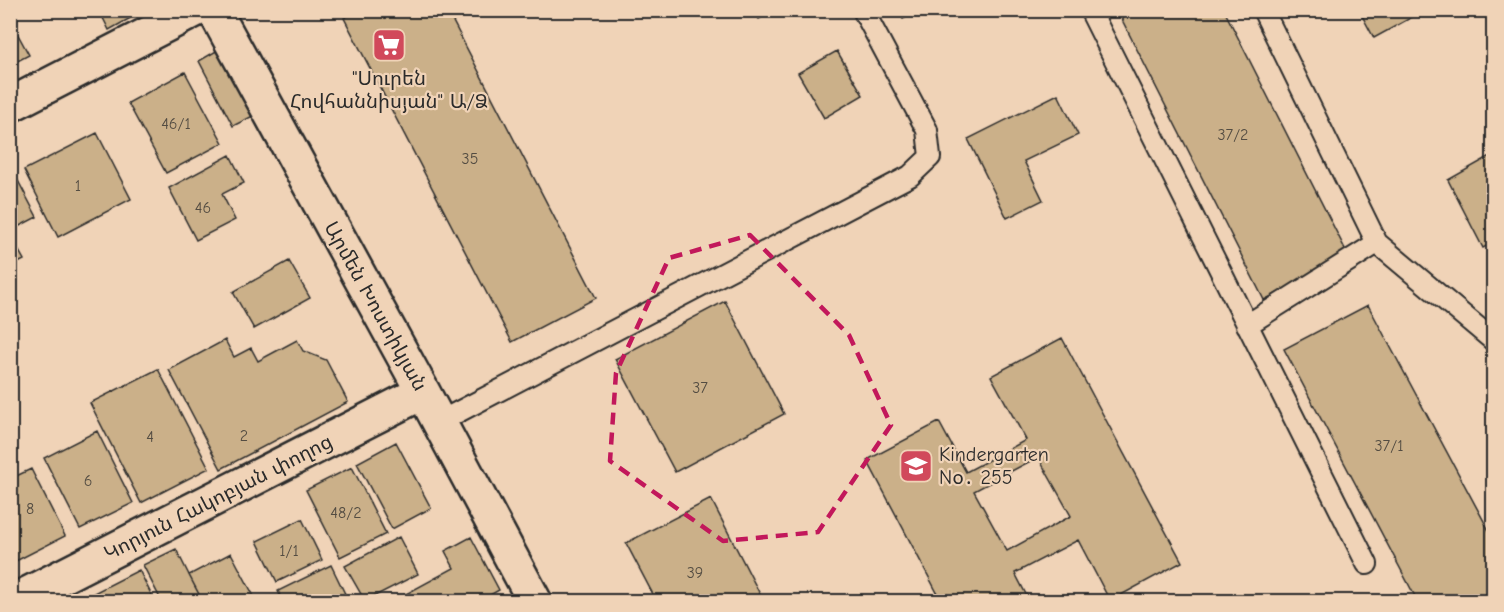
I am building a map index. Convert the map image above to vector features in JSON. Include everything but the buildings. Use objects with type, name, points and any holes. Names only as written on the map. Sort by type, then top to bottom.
[{"type":"street","points":[[10,105],[195,10]]},
{"type":"street","name":"Արմեն Խոստիկյան","points":[[214,10],[535,602]]},
{"type":"street","name":"Կորյուն Հակոբյան փողոց","points":[[12,602],[423,392]]},
{"type":"lane","points":[[439,422],[910,176],[930,156],[927,130],[863,10]]},
{"type":"lane","points":[[1090,10],[1367,564]]},
{"type":"lane","points":[[1263,10],[1377,243],[1494,341]]},
{"type":"lane","points":[[1247,325],[1377,243]]},
{"type":"highlighted area","points":[[750,235],[849,335],[891,425],[818,532],[723,541],[610,461],[616,373],[669,258]]},
{"type":"place","name":"\"Սուրեն Հովհաննիսյան\" Ա/Ձ","points":[[389,45]]},
{"type":"place","name":"Kindergarten Nօ․ 255","points":[[916,466]]}]
